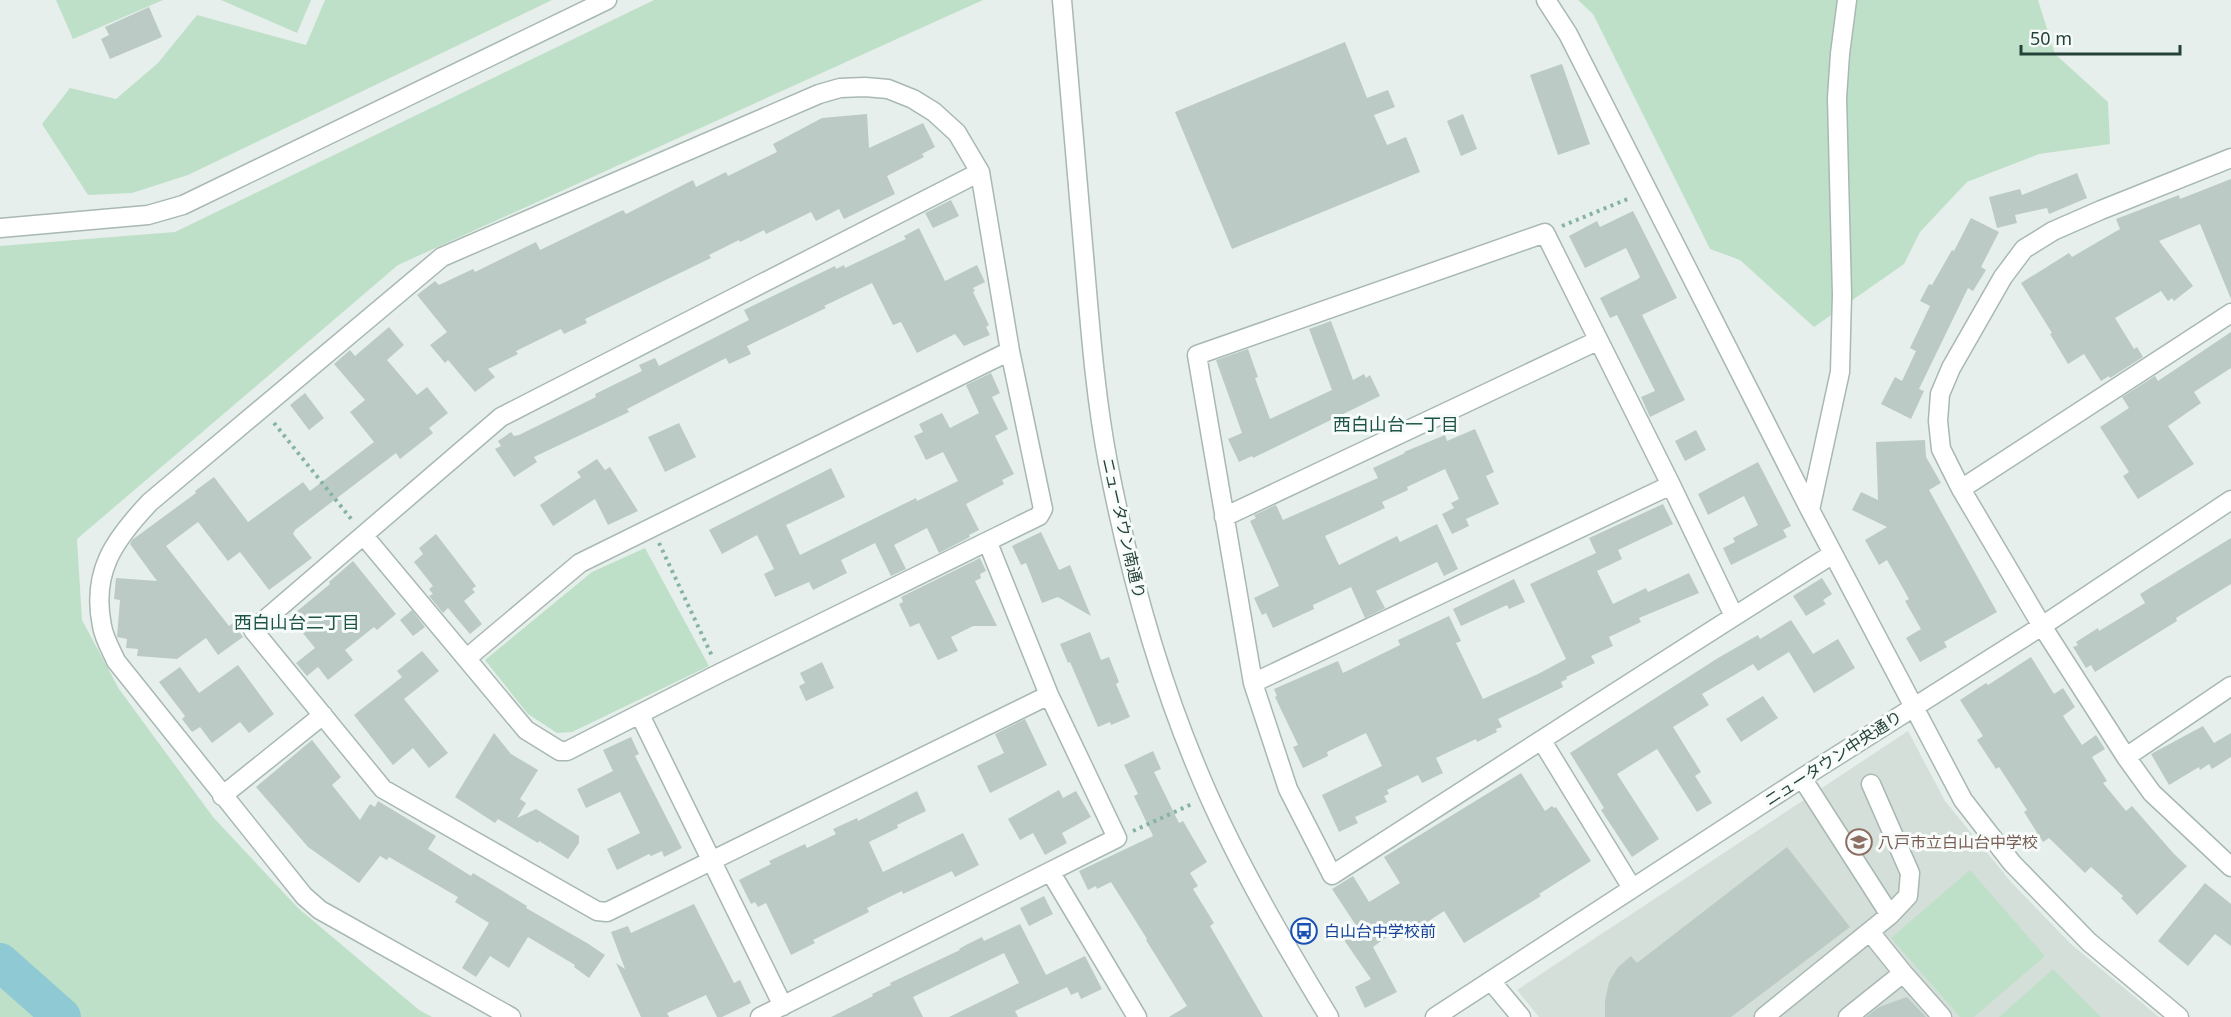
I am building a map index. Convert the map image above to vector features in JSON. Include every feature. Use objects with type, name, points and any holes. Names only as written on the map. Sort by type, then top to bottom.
[{"type":"street","points":[[0,228],[148,215],[183,205],[607,0]]},
{"type":"street","name":"ニュータウン南通り","points":[[1062,0],[1093,362],[1108,462],[1129,559],[1156,654],[1196,766],[1271,920],[1329,1017]]},
{"type":"street","points":[[1546,0],[1568,34],[1810,510],[1963,800],[2012,863],[2089,942],[2179,1017]]},
{"type":"street","points":[[1810,510],[1840,372],[1842,295],[1837,99],[1847,0]]},
{"type":"street","points":[[364,536],[526,730],[560,751],[567,751],[1039,516],[1043,509],[1010,351],[980,172],[957,133],[934,112],[913,99],[888,89],[840,88],[819,94],[442,257],[150,502],[115,542],[103,570],[99,597],[102,628],[116,661],[304,896],[320,910],[511,1017]]},
{"type":"street","points":[[2231,158],[2100,210],[2053,231],[2024,249],[2003,277],[1951,368],[1940,394],[1938,421],[1941,449],[1961,489],[2042,626],[2126,757],[2152,793],[2231,867]]},
{"type":"street","points":[[980,172],[501,417],[254,630],[383,789],[597,910],[607,912],[1049,695]]},
{"type":"street","points":[[1734,616],[1545,233],[1197,355],[1253,683],[1288,789],[1332,875],[1833,554]]},
{"type":"street","points":[[1961,489],[2231,313]]},
{"type":"street","points":[[1224,517],[1597,341]]},
{"type":"street","points":[[467,658],[580,563],[1010,351]]},
{"type":"street","points":[[1253,683],[1671,485]]},
{"type":"street","name":"ニュータウン中央通り","points":[[1435,1017],[1802,778],[2042,626],[2231,500]]},
{"type":"street","points":[[760,1017],[1117,838],[1049,695],[988,543]]},
{"type":"street","points":[[2126,757],[2231,686]]},
{"type":"street","points":[[222,796],[323,715]]},
{"type":"street","points":[[639,715],[783,1006]]},
{"type":"street","points":[[1542,741],[1632,888]]},
{"type":"street","points":[[1802,778],[1890,915]]},
{"type":"street","points":[[1764,1017],[1870,932],[1908,896],[1910,873],[1871,784]]},
{"type":"street","points":[[1051,873],[1130,1015]]},
{"type":"street","points":[[1870,932],[1942,1017]]},
{"type":"street","points":[[1848,1017],[1903,973]]},
{"type":"street","points":[[1491,981],[1521,1017]]},
{"type":"path","points":[[1545,233],[1649,190]]},
{"type":"path","points":[[262,408],[364,536]]},
{"type":"path","points":[[652,528],[720,673]]},
{"type":"path","points":[[1117,838],[1192,804]]},
{"type":"shaded area","name":"八戸市立白山台中学校","points":[[1908,731],[1945,801],[2011,882],[2072,945],[2159,1017],[1539,1017],[1517,990]]},
{"type":"green space","points":[[56,0],[163,0],[73,39]]},
{"type":"green space","points":[[221,0],[311,0],[297,33]]},
{"type":"green space","points":[[325,0],[552,0],[188,175],[132,193],[88,195],[42,124],[70,88],[116,99],[158,63],[197,15],[306,45]]},
{"type":"green space","points":[[654,0],[983,0],[398,265],[77,539],[82,620],[119,689],[213,817],[298,908],[419,1010],[432,1017],[0,1017],[0,246],[175,232]]},
{"type":"green space","points":[[1578,0],[2038,0],[2055,54],[2108,102],[2110,144],[2039,154],[1967,182],[1920,232],[1904,264],[1814,327],[1740,260],[1710,249],[1593,14]]},
{"type":"green space","points":[[645,548],[709,666],[572,732],[557,733],[528,714],[485,660],[592,572]]},
{"type":"green space","points":[[1970,870],[2045,956],[1974,1017],[1960,1017],[1891,938]]},
{"type":"green space","points":[[2053,969],[2101,1017],[1999,1017]]},
{"type":"building","points":[[149,7],[162,37],[110,59],[101,39],[109,35],[105,27]]},
{"type":"building","points":[[1345,42],[1367,98],[1388,90],[1395,107],[1374,115],[1387,145],[1406,137],[1420,172],[1232,249],[1175,112]]},
{"type":"building","points":[[1562,64],[1590,144],[1558,155],[1530,75]]},
{"type":"building","points":[[867,114],[869,148],[923,123],[935,147],[922,154],[924,157],[887,176],[895,194],[844,219],[839,209],[816,221],[811,212],[766,234],[764,230],[740,242],[739,240],[709,255],[711,258],[585,319],[587,323],[564,334],[561,329],[516,351],[518,354],[488,369],[495,377],[475,392],[448,360],[445,363],[430,345],[447,332],[417,295],[435,281],[439,285],[473,269],[475,272],[536,242],[540,250],[623,210],[626,214],[693,180],[696,187],[726,172],[728,176],[777,152],[773,144],[822,118]]},
{"type":"building","points":[[1463,114],[1477,149],[1461,156],[1447,121]]},
{"type":"building","points":[[2077,173],[2087,198],[2049,214],[2047,208],[2015,215],[2017,223],[1997,228],[1989,197],[2020,189],[2022,195]]},
{"type":"building","points":[[2231,179],[2231,299],[2200,224],[2159,241],[2193,286],[2174,301],[2172,298],[2168,301],[2161,291],[2115,318],[2134,349],[2137,347],[2143,357],[2110,378],[2109,376],[2101,381],[2084,354],[2068,364],[2021,283],[2069,253],[2072,257],[2120,229],[2116,219],[2179,195],[2180,199]]},
{"type":"building","points":[[951,200],[959,216],[933,228],[925,213]]},
{"type":"building","points":[[1633,211],[1677,298],[1642,315],[1685,400],[1650,417],[1641,397],[1655,391],[1617,315],[1610,318],[1600,298],[1640,277],[1626,248],[1585,268],[1569,236],[1597,221],[1600,227]]},
{"type":"building","points":[[1971,218],[1999,232],[1981,267],[1986,270],[1973,291],[1968,288],[1919,389],[1924,391],[1911,419],[1881,404],[1895,377],[1902,381],[1916,351],[1910,348],[1930,306],[1920,301],[1952,250],[1954,251]]},
{"type":"building","points":[[919,228],[945,281],[977,265],[985,282],[973,288],[975,291],[973,292],[989,325],[986,327],[990,335],[964,346],[955,334],[917,353],[901,322],[893,325],[872,283],[747,346],[751,354],[729,364],[726,358],[627,409],[629,412],[534,457],[537,462],[514,477],[495,449],[501,446],[498,441],[511,432],[514,436],[519,435],[596,397],[595,394],[642,371],[639,365],[655,358],[659,366],[749,320],[744,310],[835,266],[836,269],[844,265],[845,268],[906,239],[904,236]]},
{"type":"building","points":[[1331,321],[1353,380],[1364,374],[1366,378],[1370,375],[1380,396],[1253,458],[1252,456],[1239,462],[1228,439],[1242,433],[1216,360],[1248,349],[1258,377],[1255,378],[1270,419],[1332,390],[1309,329]]},
{"type":"building","points":[[389,327],[404,345],[387,360],[417,395],[427,387],[448,413],[429,428],[433,433],[400,459],[396,453],[295,530],[293,534],[312,558],[269,590],[240,552],[228,561],[198,522],[166,546],[229,626],[233,623],[243,637],[218,655],[206,638],[177,659],[137,656],[138,649],[126,648],[127,639],[117,637],[120,600],[114,599],[116,578],[157,581],[130,544],[132,540],[214,477],[248,522],[303,482],[310,491],[374,442],[350,412],[365,400],[334,364],[350,350],[355,356]]},
{"type":"building","points":[[2231,332],[2231,368],[2194,392],[2201,403],[2168,426],[2194,464],[2138,499],[2123,476],[2129,472],[2100,427],[2129,408],[2122,397],[2155,376],[2158,381]]},
{"type":"building","points":[[991,373],[1000,393],[992,397],[1008,429],[995,436],[1014,474],[1002,480],[1004,484],[966,504],[979,530],[969,535],[970,537],[939,553],[927,528],[894,545],[906,569],[891,576],[875,543],[841,560],[847,573],[813,590],[809,582],[775,597],[764,574],[774,569],[757,535],[722,554],[709,530],[831,468],[845,497],[786,525],[800,555],[916,498],[917,501],[958,481],[943,452],[926,460],[914,436],[923,432],[919,424],[942,413],[950,428],[979,413],[966,385]]},
{"type":"building","points":[[305,393],[324,418],[309,430],[290,405]]},
{"type":"building","points":[[679,423],[696,457],[665,472],[648,437]]},
{"type":"building","points":[[1475,429],[1494,472],[1486,476],[1499,504],[1466,519],[1469,526],[1452,534],[1442,514],[1454,508],[1451,503],[1459,499],[1445,469],[1382,502],[1385,508],[1325,536],[1339,565],[1397,536],[1400,542],[1437,524],[1458,569],[1444,576],[1437,562],[1376,591],[1385,608],[1365,618],[1351,587],[1313,605],[1314,609],[1273,628],[1266,613],[1262,615],[1254,598],[1279,586],[1250,521],[1256,518],[1254,515],[1276,505],[1283,520],[1378,478],[1373,468],[1404,452],[1445,435],[1447,441]]},
{"type":"building","points":[[1696,430],[1706,450],[1685,461],[1675,441]]},
{"type":"building","points":[[1925,440],[1926,457],[1941,483],[1929,490],[1997,612],[1944,642],[1947,647],[1920,662],[1906,638],[1921,629],[1905,601],[1909,599],[1887,560],[1879,565],[1865,540],[1887,527],[1852,510],[1861,492],[1878,500],[1876,442]]},
{"type":"building","points":[[597,459],[605,470],[610,467],[638,511],[608,525],[595,499],[553,526],[540,505],[581,477],[577,472]]},
{"type":"building","points":[[1758,462],[1791,526],[1783,530],[1787,537],[1731,565],[1723,548],[1735,542],[1733,538],[1758,525],[1744,496],[1708,515],[1698,494]]},
{"type":"building","points":[[1663,504],[1673,524],[1618,550],[1622,559],[1597,571],[1613,604],[1646,588],[1648,592],[1689,573],[1699,593],[1639,618],[1641,622],[1609,637],[1613,646],[1591,656],[1595,663],[1566,677],[1567,679],[1561,682],[1563,687],[1498,719],[1502,727],[1496,729],[1497,732],[1436,758],[1443,773],[1422,783],[1418,775],[1387,790],[1389,794],[1384,796],[1387,802],[1355,817],[1358,823],[1339,832],[1322,795],[1382,766],[1366,733],[1327,752],[1328,756],[1303,768],[1293,747],[1298,745],[1275,697],[1277,696],[1274,689],[1338,661],[1343,673],[1400,645],[1398,640],[1449,616],[1461,641],[1456,643],[1483,699],[1538,674],[1566,659],[1530,584],[1596,553],[1589,538]]},
{"type":"building","points":[[1041,532],[1059,570],[1070,565],[1091,616],[1058,597],[1042,603],[1026,563],[1021,565],[1012,546]]},
{"type":"building","points":[[436,534],[476,586],[472,589],[475,592],[464,601],[482,624],[470,634],[448,608],[443,613],[429,596],[433,594],[429,589],[433,586],[414,562],[423,554],[419,548]]},
{"type":"building","points":[[2231,538],[2231,584],[2095,672],[2091,665],[2086,668],[2073,647],[2078,645],[2076,642],[2145,603],[2140,594]]},
{"type":"building","points":[[980,558],[986,571],[980,574],[981,578],[975,581],[997,626],[973,626],[951,637],[958,651],[938,660],[919,623],[910,627],[899,604],[903,602],[901,597]]},
{"type":"building","points":[[353,561],[396,614],[377,630],[374,627],[345,650],[353,660],[328,680],[318,667],[307,676],[296,663],[315,648],[290,617],[330,584],[329,582]]},
{"type":"building","points":[[1822,578],[1832,594],[1823,600],[1826,604],[1806,616],[1793,596]]},
{"type":"building","points":[[1514,579],[1525,602],[1509,609],[1507,605],[1461,626],[1453,609]]},
{"type":"building","points":[[412,610],[425,627],[413,636],[400,620]]},
{"type":"building","points":[[1791,620],[1813,654],[1838,639],[1855,668],[1814,693],[1789,652],[1758,671],[1753,664],[1702,694],[1709,705],[1673,727],[1701,772],[1695,776],[1712,803],[1697,812],[1657,749],[1617,774],[1659,839],[1632,857],[1601,810],[1604,808],[1570,753],[1718,658],[1758,635],[1760,639]]},
{"type":"building","points":[[1090,632],[1101,660],[1109,657],[1119,682],[1116,684],[1130,717],[1111,725],[1110,722],[1098,727],[1060,644]]},
{"type":"building","points":[[422,651],[439,671],[404,699],[448,753],[429,768],[413,748],[393,765],[354,715],[402,677],[397,671]]},
{"type":"building","points":[[2031,657],[2054,694],[2063,688],[2075,707],[2063,716],[2082,745],[2096,735],[2105,749],[2092,757],[2107,781],[2103,783],[2126,811],[2132,806],[2187,866],[2137,915],[2121,898],[2123,896],[2091,867],[2085,873],[2049,838],[2043,842],[2024,812],[2027,810],[1999,767],[1996,769],[1977,740],[1983,736],[1960,700]]},
{"type":"building","points":[[822,662],[834,688],[806,701],[799,686],[805,683],[800,673]]},
{"type":"building","points":[[238,665],[274,714],[249,733],[240,722],[212,743],[200,727],[192,732],[182,719],[185,716],[159,682],[180,667],[199,693]]},
{"type":"building","points":[[1763,696],[1778,718],[1741,742],[1726,719]]},
{"type":"building","points":[[1025,719],[1047,765],[990,793],[977,766],[1004,753],[995,734]]},
{"type":"building","points":[[2203,726],[2214,743],[2231,733],[2231,757],[2212,769],[2209,764],[2200,770],[2199,767],[2169,785],[2151,754]]},
{"type":"building","points":[[494,733],[511,754],[538,770],[520,799],[526,803],[517,818],[536,809],[579,836],[579,843],[568,859],[498,819],[495,823],[455,797]]},
{"type":"building","points":[[631,737],[639,754],[635,756],[682,848],[664,857],[662,851],[651,856],[649,854],[617,870],[607,849],[640,833],[620,792],[586,808],[577,789],[613,771],[603,750]]},
{"type":"building","points":[[312,740],[341,777],[332,785],[360,820],[370,804],[375,807],[378,801],[436,836],[428,849],[471,876],[473,873],[605,955],[589,978],[574,967],[575,965],[528,937],[509,968],[490,956],[476,977],[462,968],[489,923],[455,902],[458,897],[389,857],[387,860],[380,856],[359,883],[308,847],[256,787]]},
{"type":"building","points":[[1153,751],[1161,769],[1154,772],[1179,823],[1183,821],[1207,862],[1190,873],[1198,886],[1193,889],[1214,923],[1210,926],[1263,1017],[1169,1017],[1187,1006],[1147,939],[1111,882],[1097,889],[1096,886],[1088,890],[1079,871],[1153,836],[1134,796],[1138,794],[1124,765]]},
{"type":"building","points":[[1521,773],[1545,811],[1552,806],[1556,807],[1591,861],[1539,894],[1541,896],[1464,943],[1444,911],[1405,937],[1399,928],[1373,947],[1397,992],[1365,1008],[1355,987],[1371,979],[1344,940],[1359,930],[1332,889],[1353,876],[1369,902],[1400,883],[1384,857]]},
{"type":"building","points":[[1059,790],[1063,798],[1076,791],[1091,817],[1062,833],[1067,843],[1045,855],[1033,833],[1020,840],[1008,819]]},
{"type":"building","points":[[917,791],[926,811],[869,842],[883,872],[963,833],[979,865],[955,877],[952,871],[903,894],[902,891],[867,908],[869,912],[813,940],[815,943],[791,955],[766,903],[758,907],[755,902],[751,904],[739,880],[771,864],[769,861],[805,844],[807,848],[836,834],[833,829],[857,818],[858,821]]},
{"type":"building","points":[[1787,847],[1850,927],[1731,1017],[1605,1017],[1605,1001],[1609,982],[1618,967],[1631,956],[1637,963]]},
{"type":"building","points":[[2205,883],[2231,904],[2231,946],[2215,934],[2188,966],[2158,941]]},
{"type":"building","points":[[1044,896],[1053,914],[1029,926],[1020,908]]},
{"type":"building","points":[[694,904],[734,983],[740,980],[751,1003],[722,1017],[717,1017],[706,995],[667,1013],[669,1017],[641,1017],[616,963],[625,969],[611,932],[628,926],[631,933]]},
{"type":"building","points":[[1020,924],[1046,975],[1085,956],[1102,989],[1081,999],[1078,992],[1071,995],[1067,987],[1015,1011],[1018,1017],[949,1017],[1019,983],[1004,953],[913,997],[923,1017],[831,1017],[873,996],[872,994],[891,985],[890,983],[982,937],[984,941]]},
{"type":"building","points":[[1907,997],[1926,1017],[1866,1017],[1879,1007]]},
{"type":"waterway","points":[[0,962],[62,1017]]},
{"type":"place","name":"八戸市立白山台中学校","points":[[1859,842]]},
{"type":"place","name":"白山台中学校前","points":[[1304,931]]},
{"type":"district","name":"西白山台一丁目","points":[[1396,424]]},
{"type":"district","name":"西白山台二丁目","points":[[297,622]]}]
